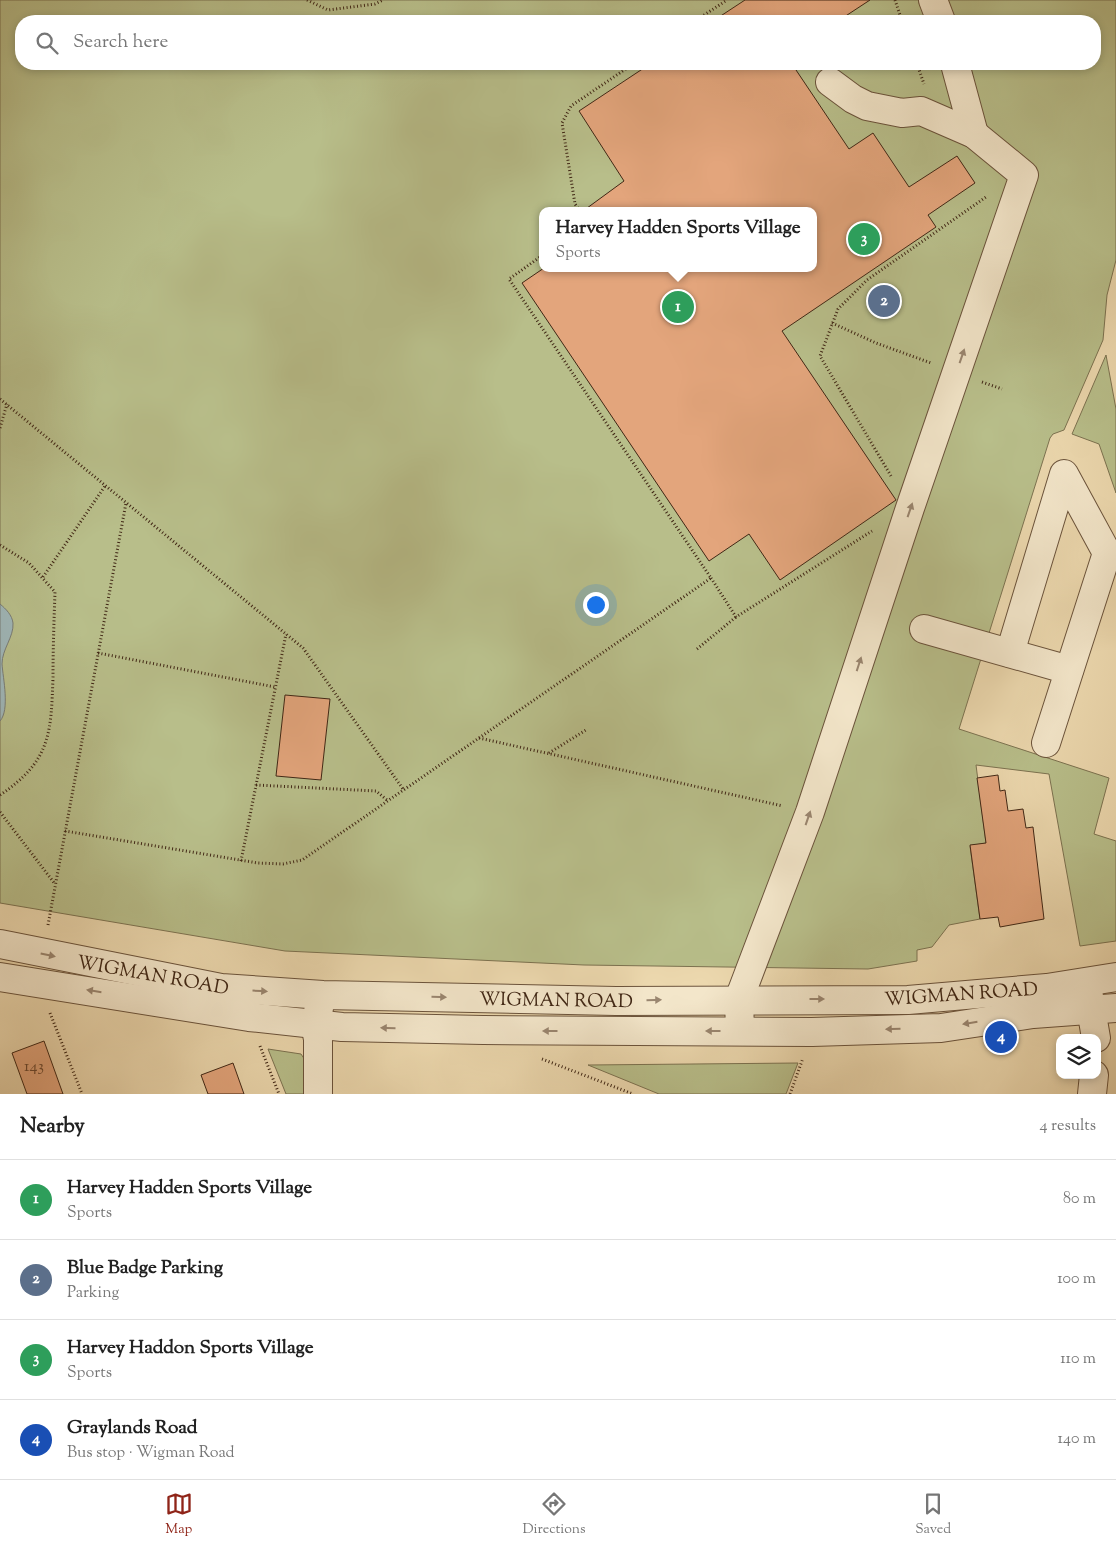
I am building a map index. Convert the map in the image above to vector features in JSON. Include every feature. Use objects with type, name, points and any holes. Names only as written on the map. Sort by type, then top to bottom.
[{"type":"street","points":[[933,0],[939,15]]},
{"type":"street","points":[[957,70],[974,134]]},
{"type":"street","points":[[740,1031],[740,999],[810,812],[910,508],[1024,175],[974,134],[921,111],[902,112],[867,106],[853,99],[830,82]]},
{"type":"street","points":[[1010,653],[1064,474],[1107,553],[1046,743]]},
{"type":"street","points":[[924,629],[1068,670]]},
{"type":"street","name":"WIGMAN ROAD","points":[[0,944],[221,988],[323,995],[616,1001],[740,999],[908,1000],[1086,982],[1116,977]]},
{"type":"street","name":"WIGMAN ROAD","points":[[0,977],[249,1017],[342,1027],[812,1032],[941,1028],[1033,1014],[1104,1008]]},
{"type":"street","points":[[1086,982],[1104,1008],[1097,1034]]},
{"type":"street","points":[[318,1094],[318,1039],[315,1024],[323,995]]},
{"type":"street","points":[[1092,1094],[1094,1079]]},
{"type":"path","points":[[307,0],[328,10],[375,4],[383,0]]},
{"type":"path","points":[[705,15],[726,0]]},
{"type":"path","points":[[895,0],[900,15]]},
{"type":"path","points":[[578,207],[562,123],[571,106],[624,70]]},
{"type":"path","points":[[697,649],[736,617],[910,508],[820,356],[838,309],[867,280],[1004,185],[1013,166]]},
{"type":"path","points":[[539,258],[509,279],[736,617]]},
{"type":"path","points":[[832,323],[876,343],[1002,389]]},
{"type":"path","points":[[0,398],[303,648],[403,789]]},
{"type":"path","points":[[0,428],[7,404]]},
{"type":"path","points":[[43,577],[106,486]]},
{"type":"path","points":[[46,954],[50,912],[64,831],[126,503]]},
{"type":"path","points":[[0,545],[29,563],[55,592],[50,726],[45,744],[37,760],[20,780],[0,795]]},
{"type":"path","points":[[64,831],[242,861],[283,864],[302,860],[711,578]]},
{"type":"path","points":[[242,861],[286,634]]},
{"type":"path","points":[[98,653],[275,687]]},
{"type":"path","points":[[548,753],[586,730]]},
{"type":"path","points":[[478,737],[810,812]]},
{"type":"path","points":[[256,785],[376,791],[387,800]]},
{"type":"path","points":[[0,812],[55,884]]},
{"type":"path","points":[[38,982],[82,1094]]},
{"type":"path","points":[[249,1017],[279,1094]]},
{"type":"path","points":[[790,1094],[812,1032]]},
{"type":"path","points":[[540,1059],[633,1094]]},
{"type":"green space","points":[[0,0],[1116,0],[1116,260],[1107,295],[1103,340],[1064,430],[1053,434],[1050,438],[959,729],[1109,778],[1094,834],[1116,841],[1116,941],[1080,946],[1049,774],[976,765],[986,843],[970,846],[980,919],[949,925],[932,947],[917,950],[917,961],[868,969],[584,965],[285,951],[0,903]]},
{"type":"green space","points":[[1106,355],[1116,409],[1116,493],[1099,444],[1072,434]]},
{"type":"green space","points":[[268,1049],[301,1054],[309,1066],[311,1094],[286,1094]]},
{"type":"green space","points":[[798,1063],[786,1094],[659,1094],[588,1065]]},
{"type":"water","points":[[0,604],[10,615],[13,628],[2,664],[5,709],[0,721]]},
{"type":"building","points":[[745,0],[870,0],[847,15],[722,15]]},
{"type":"building","points":[[641,70],[796,70],[849,149],[873,133],[909,187],[957,156],[975,183],[928,215],[936,227],[782,331],[896,500],[780,580],[749,534],[709,561],[522,283],[539,271],[817,272],[817,207],[588,207],[624,181],[579,111]]},
{"type":"building","points":[[285,695],[330,699],[321,780],[276,776]]},
{"type":"building","points":[[998,775],[1000,791],[1005,790],[1008,811],[1023,809],[1026,828],[1033,827],[1044,919],[1000,927],[998,917],[980,919],[970,845],[986,843],[977,778]]},
{"type":"building","points":[[44,1041],[63,1094],[27,1094],[12,1053]]},
{"type":"building","points":[[233,1063],[244,1094],[208,1094],[201,1075]]},
{"type":"place","name":"Harvey Haddon Sports Village","points":[[864,239]]},
{"type":"place","name":"Blue Badge Parking","points":[[884,301]]},
{"type":"place","name":"Harvey Hadden Sports Village","points":[[678,307]]},
{"type":"place","name":"Graylands Road","points":[[1001,1037]]}]
